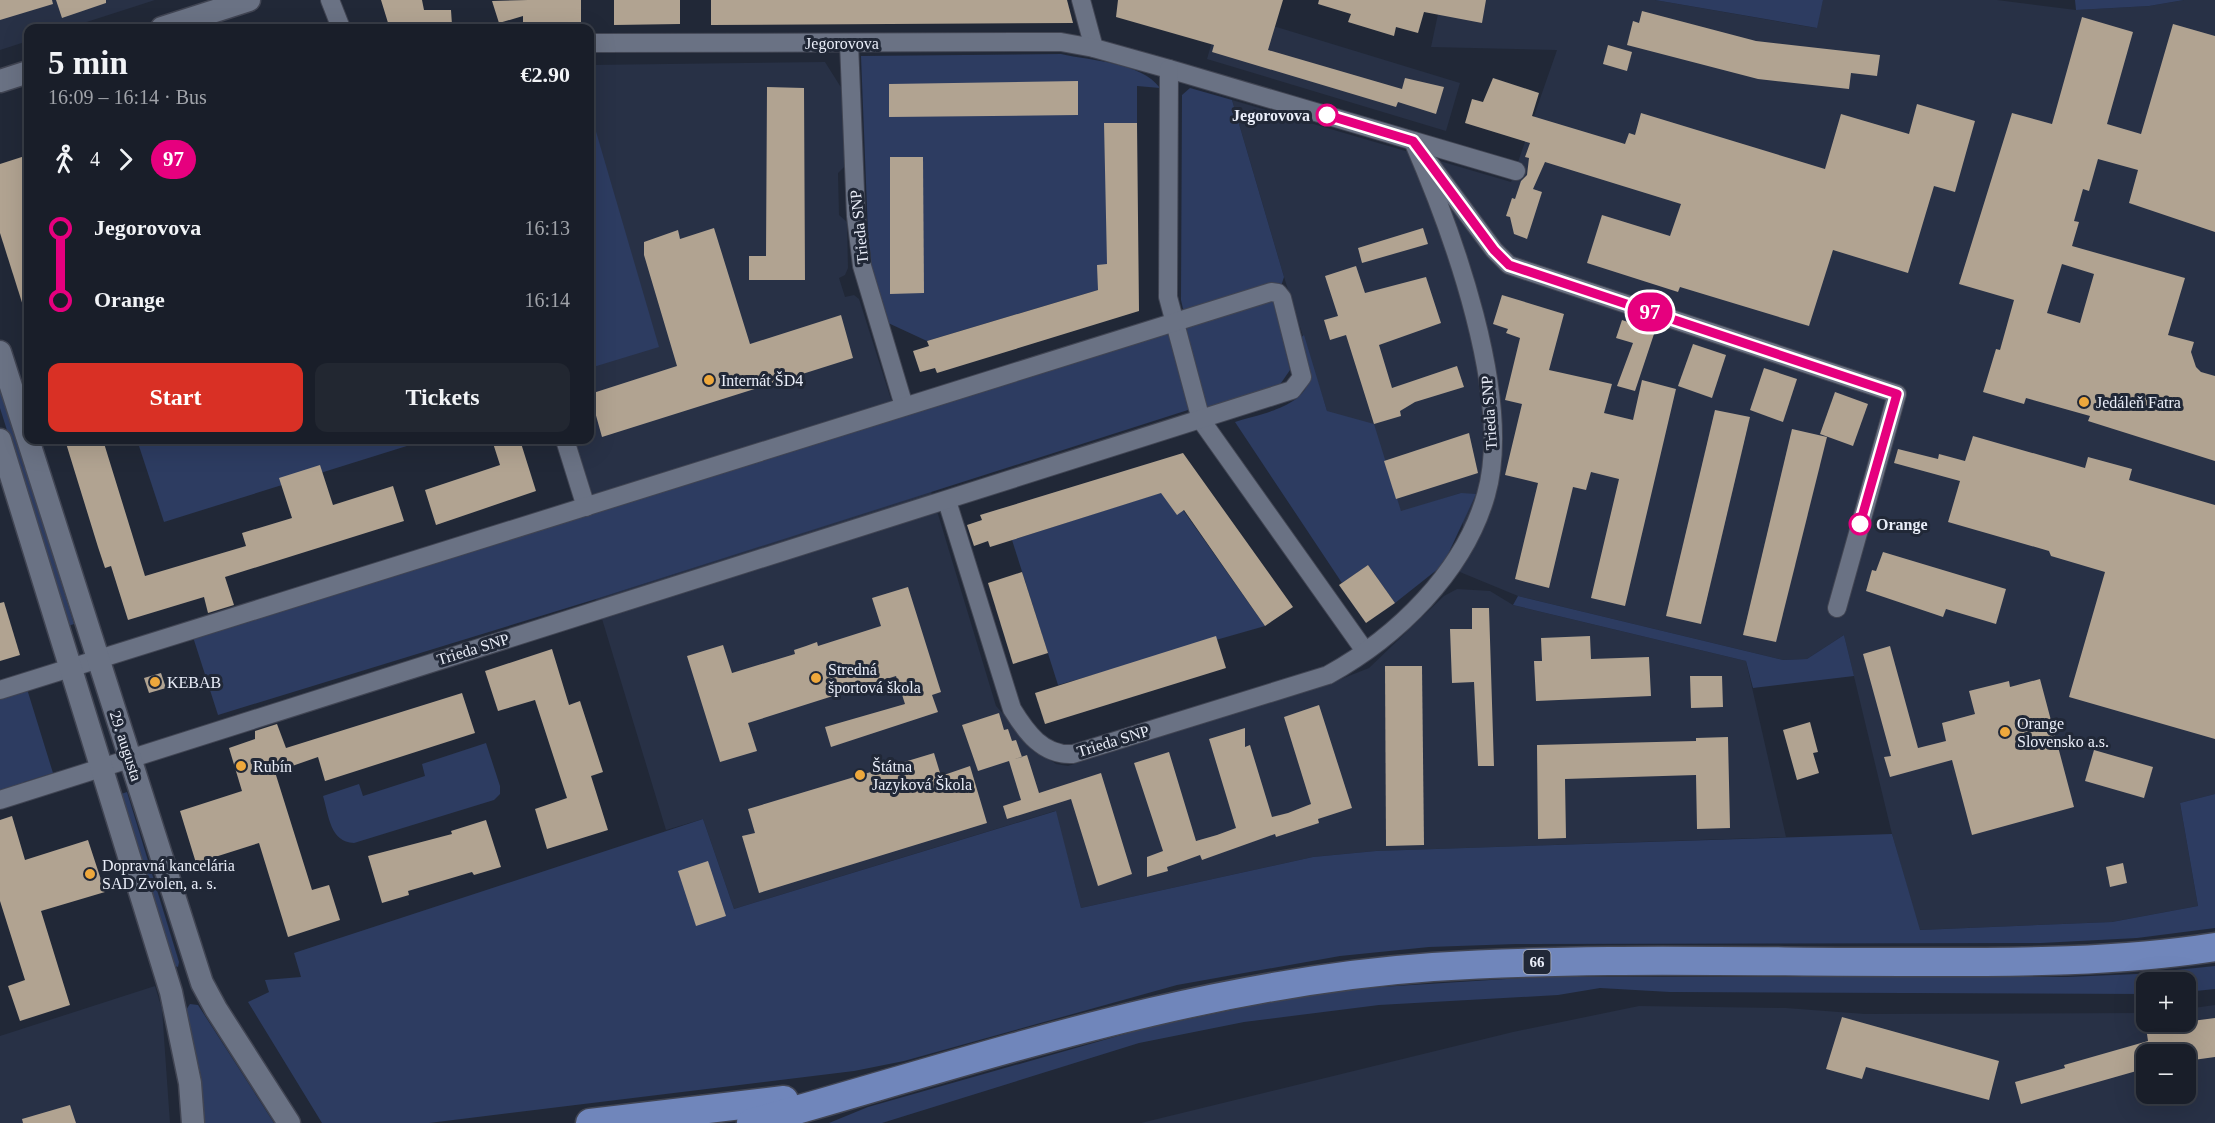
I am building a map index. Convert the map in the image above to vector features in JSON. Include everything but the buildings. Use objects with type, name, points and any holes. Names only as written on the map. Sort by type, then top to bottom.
[{"type":"main road","name":"66","points":[[752,1123],[1195,1000],[1361,973],[1567,962],[2014,962],[2143,955],[2215,947]]},
{"type":"main road","points":[[590,1123],[872,1089]]},
{"type":"main road","points":[[808,1123],[872,1089]]},
{"type":"street","points":[[174,24],[249,0]]},
{"type":"street","points":[[330,0],[339,24]]},
{"type":"street","points":[[1081,0],[1094,48]]},
{"type":"street","name":"Trieda SNP","points":[[849,42],[855,196],[862,266],[904,406]]},
{"type":"street","name":"Jegorovova","points":[[594,43],[1061,42],[1094,48],[1169,69],[1516,171]]},
{"type":"street","points":[[1169,69],[1168,297],[1201,420],[1365,651]]},
{"type":"street","points":[[0,81],[24,73]]},
{"type":"street","points":[[1413,141],[1494,250],[1509,265],[1897,394],[1837,608]]},
{"type":"street","name":"Trieda SNP","points":[[947,501],[1012,709],[1030,734],[1049,751],[1060,755],[1073,754],[1328,675],[1365,651],[1425,597],[1463,550],[1486,494],[1492,460],[1490,409],[1479,330],[1459,263],[1413,141]]},
{"type":"street","name":"Trieda SNP","points":[[0,690],[1271,292],[1278,293],[1282,298],[1301,366],[1302,376],[1299,384],[1292,390],[3,798]]},
{"type":"street","name":"29. augusta","points":[[0,352],[24,427]]},
{"type":"street","name":"29. augusta","points":[[0,440],[171,992],[190,1083],[193,1123]]},
{"type":"street","name":"29. augusta","points":[[29,444],[202,983],[288,1123]]},
{"type":"street","points":[[566,444],[586,507]]},
{"type":"shaded area","points":[[0,0],[155,0],[80,24],[24,24],[24,42],[0,50]]},
{"type":"shaded area","points":[[1441,0],[1655,0],[1816,28],[1823,0],[1997,0],[2076,10],[2149,6],[2184,0],[2215,0],[2215,794],[2180,803],[2198,906],[2112,922],[1919,930],[1892,834],[1844,635],[1807,659],[1783,660],[1518,596],[1443,565],[1463,528],[1461,493],[1401,512],[1391,481],[1327,411],[1284,277],[1232,100],[1511,182],[1557,50],[1431,47]]},
{"type":"shaded area","points":[[1655,0],[1823,0],[1817,28]]},
{"type":"shaded area","points":[[2075,0],[2184,0],[2149,6],[2076,10]]},
{"type":"shaded area","points":[[1221,10],[1460,83],[1446,131],[1207,59]]},
{"type":"shaded area","points":[[1061,54],[1128,68],[1152,79],[1160,88],[1137,86],[1137,123],[1105,123],[1108,287],[927,341],[886,322],[869,258],[861,56]]},
{"type":"shaded area","points":[[825,62],[842,89],[845,166],[838,173],[839,215],[847,222],[848,268],[845,275],[839,278],[845,297],[854,295],[859,299],[896,415],[597,508],[575,444],[594,444],[594,65]]},
{"type":"shaded area","points":[[1190,88],[1232,100],[1284,277],[1275,305],[1290,370],[1279,386],[1212,409],[1188,410],[596,599],[218,715],[193,637],[1187,326],[1181,300],[1182,95]]},
{"type":"shaded area","points":[[594,125],[659,347],[594,367]]},
{"type":"shaded area","points":[[1304,335],[1327,411],[1374,424],[1401,511],[1461,493],[1476,494],[1443,565],[1395,603],[1368,565],[1342,583],[1235,422],[1267,413],[1299,397],[1309,379],[1308,364],[1300,338]]},
{"type":"shaded area","points":[[0,386],[74,624],[68,626],[0,408]]},
{"type":"shaded area","points":[[138,444],[413,444],[164,522]]},
{"type":"shaded area","points":[[1169,490],[1265,626],[1058,685],[1012,540]]},
{"type":"shaded area","points":[[931,491],[996,706],[1034,748],[1056,764],[1068,766],[1331,683],[1369,668],[1444,596],[1457,589],[1490,591],[1513,605],[1746,661],[1786,837],[1376,851],[1313,857],[1081,908],[1055,811],[734,909],[703,819],[666,830],[596,599]]},
{"type":"shaded area","points":[[1518,596],[1783,660],[1807,659],[1844,635],[1854,676],[1753,688],[1746,661],[1513,605]]},
{"type":"shaded area","points":[[27,689],[53,773],[24,782],[26,791],[0,800],[0,698]]},
{"type":"shaded area","points":[[486,743],[500,786],[500,794],[494,800],[354,843],[346,842],[335,833],[323,796],[359,784],[363,796],[425,776],[422,764]]},
{"type":"shaded area","points":[[127,792],[179,962],[178,967],[175,966],[121,794]]},
{"type":"shaded area","points":[[2215,794],[2215,928],[2137,938],[2041,943],[1516,944],[1429,947],[1340,956],[1177,985],[904,1061],[854,1071],[429,1123],[322,1123],[248,1002],[269,992],[265,980],[301,977],[294,953],[703,819],[734,909],[1056,811],[1081,908],[1313,857],[1376,851],[1892,834],[1920,930],[2112,922],[2198,906],[2180,803]]},
{"type":"shaded area","points":[[2215,966],[2215,989],[2196,991],[2196,972],[2156,972]]},
{"type":"shaded area","points":[[2136,974],[2136,994],[1670,992],[1600,988],[1558,995],[1379,1005],[1244,1022],[1139,1043],[882,1123],[829,1123],[868,1107],[1146,1028],[1284,999],[1349,989],[1539,977],[2067,977]]},
{"type":"shaded area","points":[[155,986],[162,1009],[170,1123],[0,1123],[0,1036]]},
{"type":"shaded area","points":[[190,1004],[198,1005],[274,1123],[204,1123],[201,1076],[186,1010]]},
{"type":"shaded area","points":[[2215,1005],[2215,1123],[1141,1123],[1513,1032],[1639,1006],[1786,1008],[1865,1014],[2136,1013],[2136,1032],[2196,1032],[2196,1008]]},
{"type":"bus line","name":"97","points":[[1327,115],[1413,141],[1494,250],[1509,265],[1897,394],[1860,524]]},
{"type":"place","name":"Jegorovova","points":[[1327,115]]},
{"type":"place","name":"Internát ŠD4","points":[[709,380]]},
{"type":"place","name":"Jedáleň Fatra","points":[[2084,402]]},
{"type":"place","name":"Orange","points":[[1860,524]]},
{"type":"place","name":"Stredná športová škola","points":[[816,678]]},
{"type":"place","name":"KEBAB","points":[[155,682]]},
{"type":"place","name":"Orange Slovensko a.s.","points":[[2005,732]]},
{"type":"place","name":"Rubín","points":[[241,766]]},
{"type":"place","name":"Štátna Jazyková Škola","points":[[860,775]]},
{"type":"place","name":"Dopravná kancelária SAD Zvolen, a. s.","points":[[90,874]]}]
